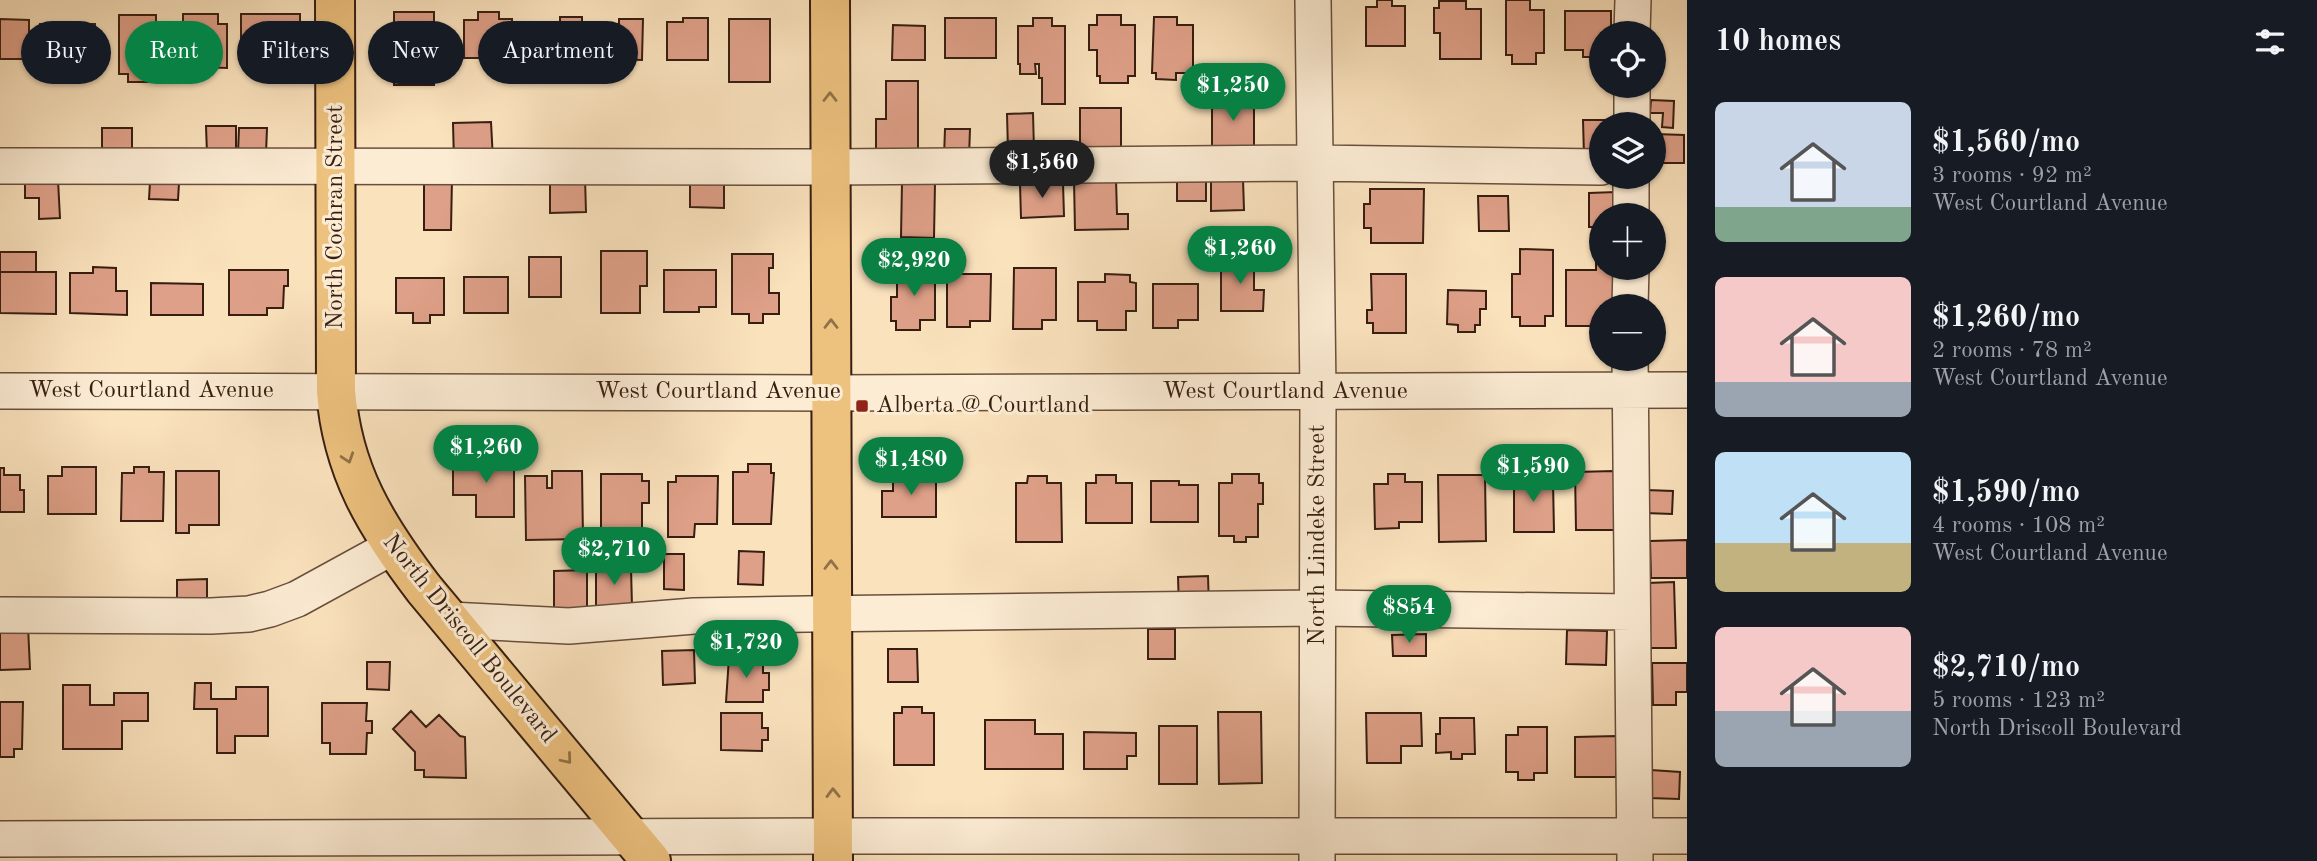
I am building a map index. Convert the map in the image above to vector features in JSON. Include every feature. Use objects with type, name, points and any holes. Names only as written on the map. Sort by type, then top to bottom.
[{"type":"main road","name":"North Cochran Street","points":[[335,0],[336,391]]},
{"type":"main road","points":[[830,0],[833,848]]},
{"type":"main road","name":"North Driscoll Boulevard","points":[[336,391],[348,459],[364,499],[392,547],[642,849]]},
{"type":"street","name":"North Lindeke Street","points":[[1313,0],[1318,392],[1317,848]]},
{"type":"street","points":[[1632,21],[1633,0]]},
{"type":"street","points":[[0,166],[830,167],[1315,163],[1589,167]]},
{"type":"street","points":[[1630,374],[1635,849]]},
{"type":"street","name":"West Courtland Avenue","points":[[0,391],[1318,392],[1630,374],[1687,390]]},
{"type":"street","points":[[0,615],[250,614],[270,610],[297,599],[392,547]]},
{"type":"street","points":[[450,620],[569,626],[694,616],[831,614],[1318,608],[1632,612]]},
{"type":"street","points":[[0,839],[344,849],[1635,849],[1687,836]]},
{"type":"building","points":[[1377,0],[1392,0],[1392,6],[1405,6],[1405,46],[1366,46],[1366,7],[1377,7]]},
{"type":"building","points":[[1506,0],[1530,0],[1530,10],[1544,10],[1544,53],[1536,53],[1536,64],[1512,64],[1512,55],[1506,55]]},
{"type":"building","points":[[1439,1],[1466,1],[1466,9],[1481,9],[1481,59],[1440,59],[1440,33],[1434,33],[1434,8],[1439,8]]},
{"type":"building","points":[[1565,11],[1611,11],[1611,21],[1589,21],[1589,57],[1583,57],[1583,50],[1565,50]]},
{"type":"building","points":[[394,12],[434,12],[434,21],[394,21]]},
{"type":"building","points":[[478,12],[499,12],[499,19],[512,21],[478,21],[478,58],[464,58],[464,20],[478,20]]},
{"type":"building","points":[[183,14],[218,14],[218,21],[183,21]]},
{"type":"building","points":[[241,14],[300,14],[300,21],[241,21]]},
{"type":"building","points":[[119,15],[156,15],[156,21],[125,21],[125,74],[119,74]]},
{"type":"building","points":[[1097,15],[1121,15],[1121,25],[1135,25],[1135,76],[1128,76],[1128,83],[1100,83],[1100,76],[1097,76],[1097,50],[1089,50],[1089,25],[1097,25]]},
{"type":"building","points":[[560,17],[582,17],[582,21],[560,21]]},
{"type":"building","points":[[1154,17],[1177,17],[1177,25],[1193,25],[1193,73],[1176,73],[1176,80],[1156,79],[1156,73],[1152,73]]},
{"type":"building","points":[[683,18],[708,18],[708,60],[667,60],[667,22],[683,22]]},
{"type":"building","points":[[945,18],[996,18],[996,58],[945,58]]},
{"type":"building","points":[[1033,18],[1052,18],[1052,26],[1065,26],[1065,104],[1042,104],[1039,64],[1035,64],[1036,74],[1020,74],[1018,26],[1033,26]]},
{"type":"building","points":[[0,19],[29,20],[21,21],[21,59],[0,59]]},
{"type":"building","points":[[643,19],[642,60],[638,60],[638,21],[619,21]]},
{"type":"building","points":[[729,19],[770,19],[770,82],[729,82]]},
{"type":"building","points":[[223,24],[227,24],[227,68],[223,68]]},
{"type":"building","points":[[893,25],[925,26],[925,60],[892,60]]},
{"type":"building","points":[[886,81],[918,81],[918,154],[876,154],[876,119],[886,119]]},
{"type":"building","points":[[394,84],[434,84],[434,85]]},
{"type":"building","points":[[1212,86],[1254,86],[1254,161],[1212,160]]},
{"type":"building","points":[[1651,100],[1674,101],[1673,128],[1666,127],[1666,112],[1650,112]]},
{"type":"building","points":[[1080,108],[1121,108],[1121,149],[1080,150]]},
{"type":"building","points":[[1033,113],[1034,150],[1008,151],[1007,114]]},
{"type":"building","points":[[1583,120],[1589,120],[1589,156],[1584,156]]},
{"type":"building","points":[[491,122],[493,160],[454,162],[453,123]]},
{"type":"building","points":[[206,126],[236,126],[236,154],[207,154]]},
{"type":"building","points":[[102,128],[132,128],[132,160],[102,160]]},
{"type":"building","points":[[239,128],[267,128],[266,154],[238,153]]},
{"type":"building","points":[[945,129],[970,129],[969,157],[944,157]]},
{"type":"building","points":[[1666,134],[1684,135],[1684,163],[1666,163]]},
{"type":"building","points":[[424,178],[452,178],[451,230],[424,230]]},
{"type":"building","points":[[550,178],[585,178],[586,212],[550,213]]},
{"type":"building","points":[[690,179],[724,180],[724,208],[690,207]]},
{"type":"building","points":[[1116,179],[1117,214],[1128,214],[1128,229],[1075,230],[1074,180]]},
{"type":"building","points":[[1177,179],[1206,179],[1206,201],[1177,201]]},
{"type":"building","points":[[1243,179],[1244,210],[1211,211],[1211,180]]},
{"type":"building","points":[[58,180],[60,218],[39,219],[39,198],[25,198],[25,181]]},
{"type":"building","points":[[150,182],[179,183],[178,200],[149,199]]},
{"type":"building","points":[[902,182],[935,183],[934,238],[901,237]]},
{"type":"building","points":[[1063,183],[1064,216],[1021,218],[1020,184]]},
{"type":"building","points":[[1370,189],[1424,189],[1423,243],[1371,243],[1371,228],[1364,228],[1364,204],[1370,204]]},
{"type":"building","points":[[1616,192],[1616,203],[1589,203],[1589,193]]},
{"type":"building","points":[[1478,196],[1508,196],[1509,231],[1479,231]]},
{"type":"building","points":[[1520,249],[1553,250],[1553,316],[1545,316],[1545,326],[1520,326],[1520,317],[1512,317],[1512,274],[1520,274]]},
{"type":"building","points":[[601,251],[647,251],[647,286],[640,286],[640,313],[601,313]]},
{"type":"building","points":[[0,252],[36,252],[36,272],[0,272]]},
{"type":"building","points":[[732,254],[773,254],[773,268],[769,268],[769,293],[779,293],[779,314],[763,314],[763,323],[749,323],[749,314],[732,314]]},
{"type":"building","points":[[529,257],[561,257],[561,297],[529,297]]},
{"type":"building","points":[[1221,257],[1254,257],[1254,290],[1264,290],[1263,311],[1221,311]]},
{"type":"building","points":[[93,267],[116,268],[116,291],[127,291],[127,315],[70,313],[70,273],[93,273]]},
{"type":"building","points":[[897,267],[935,267],[935,320],[920,320],[920,330],[896,330],[896,321],[891,321],[891,297],[897,297]]},
{"type":"building","points":[[1014,268],[1056,268],[1056,320],[1042,320],[1042,329],[1013,329]]},
{"type":"building","points":[[229,270],[288,270],[283,308],[267,308],[267,315],[229,315]]},
{"type":"building","points":[[664,270],[716,270],[716,307],[699,307],[699,312],[664,312]]},
{"type":"building","points":[[1566,270],[1589,270],[1589,280],[1617,280],[1616,294],[1589,294],[1589,326],[1566,326]]},
{"type":"building","points":[[0,272],[56,272],[56,314],[0,313]]},
{"type":"building","points":[[947,274],[991,274],[990,321],[970,321],[970,327],[947,327]]},
{"type":"building","points":[[1105,274],[1130,275],[1130,282],[1136,283],[1136,311],[1126,311],[1126,330],[1097,330],[1097,321],[1078,321],[1078,282],[1105,282]]},
{"type":"building","points":[[1371,274],[1406,274],[1406,333],[1373,333],[1373,323],[1367,323],[1367,310],[1372,310]]},
{"type":"building","points":[[464,277],[508,277],[508,313],[464,313]]},
{"type":"building","points":[[396,278],[444,278],[444,315],[430,315],[430,323],[413,323],[413,313],[396,313]]},
{"type":"building","points":[[151,283],[203,284],[203,315],[151,315]]},
{"type":"building","points":[[1153,284],[1198,284],[1198,320],[1178,320],[1178,328],[1153,328]]},
{"type":"building","points":[[1448,290],[1486,291],[1486,309],[1480,309],[1480,325],[1475,325],[1475,332],[1458,332],[1458,325],[1447,324]]},
{"type":"building","points":[[453,457],[497,457],[497,466],[514,466],[514,517],[476,517],[476,495],[453,495]]},
{"type":"building","points":[[748,464],[771,464],[771,473],[774,473],[771,524],[733,524],[733,472],[748,472]]},
{"type":"building","points":[[62,467],[96,467],[96,514],[48,514],[48,476],[62,476]]},
{"type":"building","points":[[134,467],[149,467],[149,472],[164,472],[163,521],[121,521],[122,473],[134,473]]},
{"type":"building","points":[[0,468],[4,468],[4,475],[20,475],[20,490],[24,490],[24,512],[0,512]]},
{"type":"building","points":[[907,469],[920,469],[920,478],[936,478],[936,517],[882,517],[882,491],[893,491],[893,479],[907,479]]},
{"type":"building","points":[[176,471],[219,471],[219,525],[189,525],[189,533],[176,533]]},
{"type":"building","points":[[552,471],[582,471],[583,539],[526,540],[525,476],[547,476],[547,488],[552,488]]},
{"type":"building","points":[[1614,471],[1614,530],[1576,530],[1575,472]]},
{"type":"building","points":[[1514,473],[1538,473],[1538,481],[1553,481],[1554,532],[1514,532]]},
{"type":"building","points":[[601,474],[642,474],[642,481],[649,481],[649,503],[642,503],[642,538],[601,538]]},
{"type":"building","points":[[1232,474],[1259,474],[1259,483],[1263,483],[1263,504],[1258,504],[1258,537],[1246,537],[1246,542],[1234,542],[1234,536],[1219,536],[1219,483],[1232,483]]},
{"type":"building","points":[[1388,474],[1405,474],[1405,482],[1422,482],[1422,522],[1399,522],[1399,528],[1375,529],[1374,484],[1388,484]]},
{"type":"building","points":[[1096,475],[1116,475],[1116,483],[1132,483],[1132,523],[1086,523],[1086,483],[1096,483]]},
{"type":"building","points":[[1438,475],[1485,475],[1486,541],[1439,542]]},
{"type":"building","points":[[676,476],[718,476],[717,524],[695,524],[694,537],[668,537],[668,482],[676,482]]},
{"type":"building","points":[[1028,476],[1047,476],[1047,483],[1061,483],[1062,542],[1016,542],[1016,483],[1027,483]]},
{"type":"building","points":[[1151,481],[1179,481],[1179,485],[1198,485],[1198,522],[1151,522]]},
{"type":"building","points":[[1646,490],[1673,491],[1672,514],[1645,513]]},
{"type":"building","points":[[1687,540],[1687,578],[1651,578],[1650,541]]},
{"type":"building","points":[[739,551],[764,552],[763,585],[738,584]]},
{"type":"building","points":[[664,554],[684,554],[684,590],[664,589]]},
{"type":"building","points":[[631,568],[632,606],[596,606],[596,569]]},
{"type":"building","points":[[587,570],[587,608],[554,609],[554,571]]},
{"type":"building","points":[[1208,576],[1209,607],[1179,608],[1178,577]]},
{"type":"building","points":[[207,579],[207,608],[177,608],[177,580]]},
{"type":"building","points":[[1674,582],[1676,648],[1649,648],[1647,583]]},
{"type":"building","points":[[28,626],[30,669],[0,670],[0,627]]},
{"type":"building","points":[[1148,629],[1175,629],[1175,659],[1148,659]]},
{"type":"building","points":[[1567,630],[1607,631],[1606,665],[1566,664]]},
{"type":"building","points":[[1426,634],[1426,656],[1393,656],[1392,635]]},
{"type":"building","points":[[888,649],[917,649],[918,682],[888,682]]},
{"type":"building","points":[[694,650],[695,683],[663,685],[662,651]]},
{"type":"building","points":[[729,657],[763,657],[763,673],[769,673],[769,690],[763,690],[763,702],[726,702]]},
{"type":"building","points":[[367,662],[390,662],[389,690],[367,689]]},
{"type":"building","points":[[1652,663],[1687,663],[1687,692],[1676,692],[1676,705],[1653,705]]},
{"type":"building","points":[[195,683],[211,683],[211,699],[236,699],[236,687],[268,687],[268,736],[235,736],[235,753],[217,753],[217,709],[194,709]]},
{"type":"building","points":[[63,685],[90,685],[90,705],[114,705],[114,693],[148,693],[148,721],[122,721],[122,749],[63,749]]},
{"type":"building","points":[[0,702],[23,702],[22,749],[14,749],[14,757],[0,757]]},
{"type":"building","points":[[322,703],[367,703],[366,721],[372,721],[372,733],[367,733],[366,754],[330,754],[330,743],[322,743]]},
{"type":"building","points":[[902,707],[922,707],[922,713],[934,713],[934,765],[894,765],[894,713],[902,713]]},
{"type":"building","points":[[411,711],[426,727],[439,715],[460,736],[465,737],[466,778],[424,777],[424,770],[415,770],[415,752],[393,729]]},
{"type":"building","points":[[1218,712],[1261,712],[1262,783],[1219,784]]},
{"type":"building","points":[[721,713],[762,713],[762,728],[768,728],[768,740],[762,740],[762,751],[721,750]]},
{"type":"building","points":[[1366,713],[1421,713],[1422,746],[1401,746],[1401,763],[1367,763]]},
{"type":"building","points":[[1440,718],[1474,718],[1475,754],[1462,754],[1462,759],[1451,759],[1451,752],[1436,753],[1436,734],[1440,734]]},
{"type":"building","points":[[985,720],[1035,720],[1035,734],[1063,734],[1063,769],[985,769]]},
{"type":"building","points":[[1159,726],[1197,726],[1197,784],[1159,784]]},
{"type":"building","points":[[1518,727],[1547,727],[1547,773],[1534,773],[1534,780],[1518,780],[1518,772],[1506,772],[1506,735],[1518,735]]},
{"type":"building","points":[[1084,732],[1136,733],[1136,756],[1127,756],[1127,769],[1084,769]]},
{"type":"building","points":[[1616,736],[1616,777],[1575,777],[1575,737]]},
{"type":"building","points":[[1651,770],[1680,772],[1679,799],[1649,798]]},
{"type":"place","name":"Alberta @ Courtland","points":[[862,406]]}]
